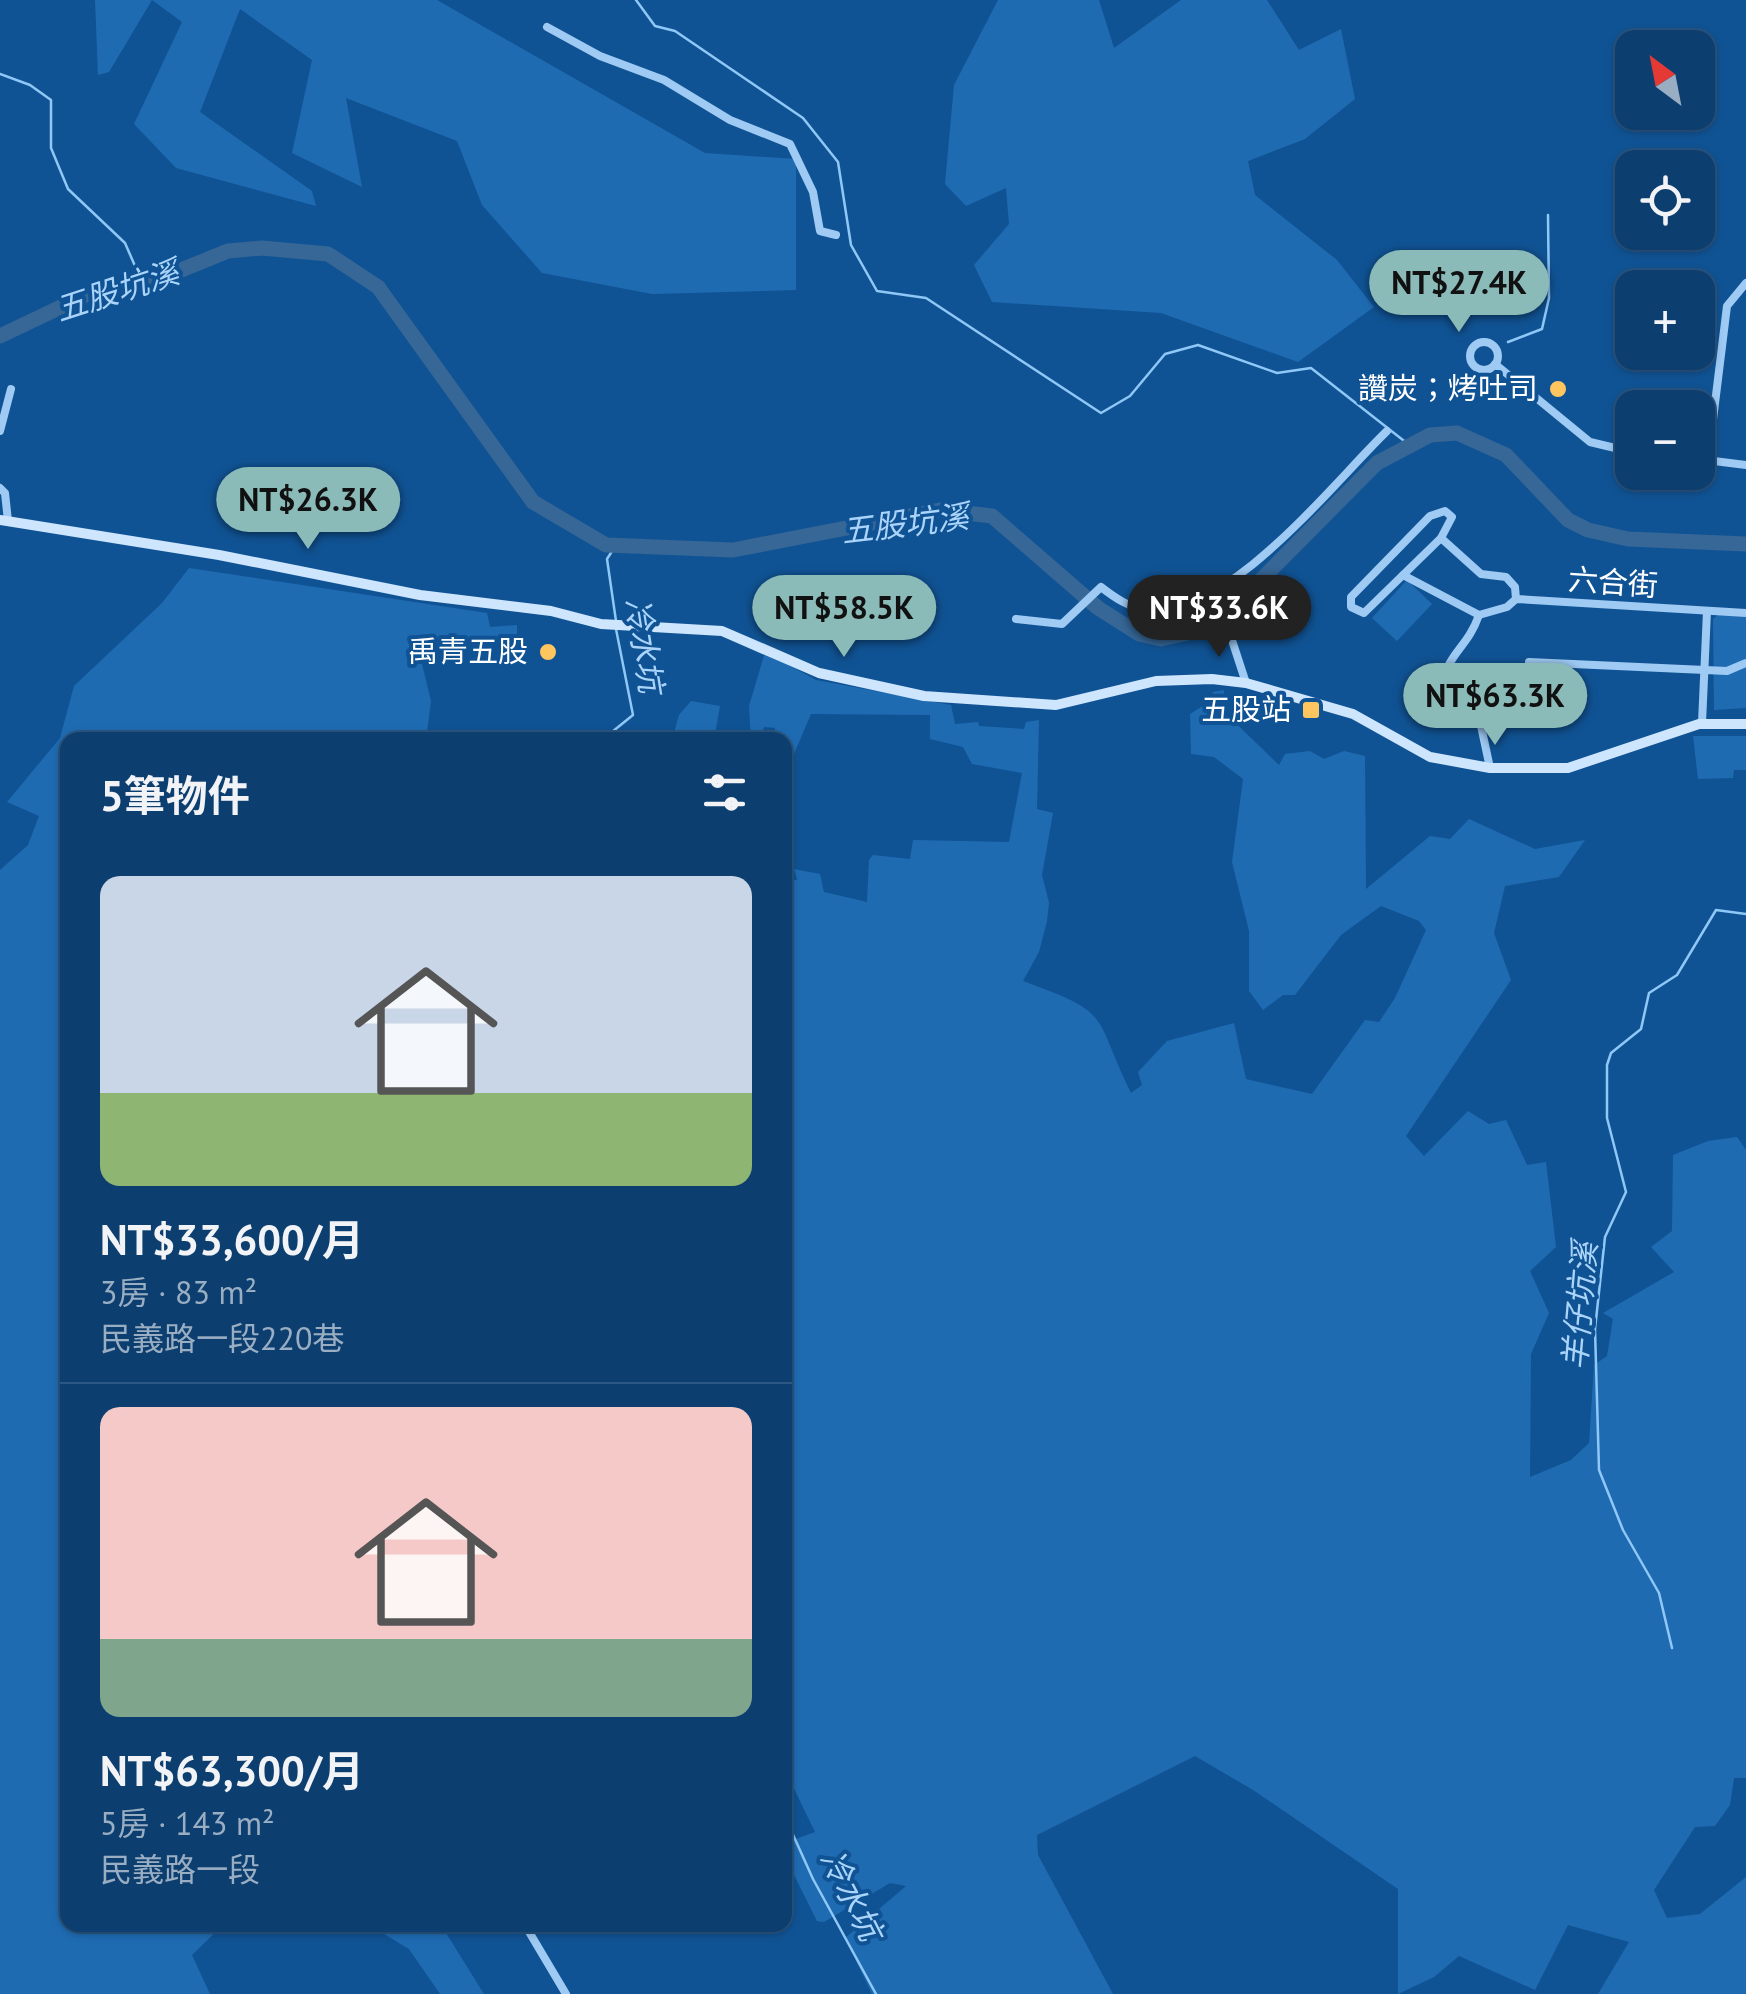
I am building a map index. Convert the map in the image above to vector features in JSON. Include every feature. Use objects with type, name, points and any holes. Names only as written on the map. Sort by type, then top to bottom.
[{"type":"main road","points":[[4,521],[616,625],[722,631],[792,664],[855,684],[1004,703],[1056,705],[1156,680],[1212,678],[1246,683],[1353,714],[1430,756],[1490,768],[1568,768],[1702,723],[1746,724]]},
{"type":"street","points":[[547,27],[600,56],[664,80],[730,120],[790,144],[813,192],[820,231],[836,236]]},
{"type":"street","points":[[1715,403],[1727,306],[1734,292],[1746,283]]},
{"type":"street","points":[[1495,364],[1590,442],[1615,448]]},
{"type":"street","points":[[0,432],[11,389]]},
{"type":"street","points":[[1016,619],[1062,624],[1101,588],[1133,607],[1150,610],[1204,601],[1278,540],[1387,431]]},
{"type":"street","points":[[1715,461],[1746,465]]},
{"type":"street","points":[[0,488],[5,494],[4,521]]},
{"type":"street","points":[[1436,511],[1452,517],[1442,538],[1364,612],[1352,607],[1351,597],[1436,511]]},
{"type":"street","points":[[1442,538],[1482,574],[1506,577],[1515,587],[1516,599]]},
{"type":"street","points":[[1403,575],[1479,615],[1468,638],[1445,664],[1439,698]]},
{"type":"street","name":"六合街","points":[[1479,615],[1507,608],[1516,599],[1746,613]]},
{"type":"street","points":[[1204,601],[1227,625],[1246,683]]},
{"type":"street","points":[[1702,723],[1708,611]]},
{"type":"street","points":[[1529,662],[1727,671],[1746,663]]},
{"type":"street","points":[[1409,690],[1477,707],[1490,768]]},
{"type":"street","points":[[529,1932],[566,1994]]},
{"type":"shaded area","points":[[95,0],[152,0],[109,72],[98,75]]},
{"type":"shaded area","points":[[152,0],[437,0],[705,153],[796,159],[796,290],[652,294],[542,273],[482,205],[457,141],[346,98],[362,187],[292,153],[312,60],[240,9],[200,112],[312,191],[316,206],[176,168],[134,124],[182,22]]},
{"type":"shaded area","points":[[998,0],[1099,0],[1114,48],[1181,0],[1267,0],[1299,50],[1341,29],[1355,99],[1305,139],[1248,161],[1255,195],[1337,260],[1374,307],[1298,362],[1161,313],[992,302],[974,265],[1009,224],[1006,188],[966,206],[945,184],[954,85]]},
{"type":"shaded area","points":[[189,568],[487,613],[490,627],[517,625],[517,640],[432,643],[421,660],[431,701],[427,732],[62,732],[74,686],[162,603]]},
{"type":"shaded area","points":[[1407,580],[1432,604],[1397,641],[1372,618]]},
{"type":"shaded area","points":[[1720,613],[1746,616],[1746,708],[1714,710],[1713,619]]},
{"type":"shaded area","points":[[765,652],[816,680],[951,705],[955,724],[978,722],[979,726],[1024,729],[1026,722],[1039,720],[1037,809],[1053,813],[1042,875],[1049,903],[1039,952],[1023,981],[1073,1001],[1097,1019],[1131,1093],[1142,1085],[1138,1072],[1167,1041],[1234,1023],[1246,1079],[1312,1094],[1365,1020],[1379,1022],[1395,998],[1426,930],[1419,921],[1381,906],[1341,935],[1295,995],[1283,995],[1263,1010],[1249,991],[1249,931],[1232,862],[1243,779],[1214,757],[1191,754],[1190,714],[1209,702],[1213,692],[1224,690],[1223,711],[1279,765],[1285,754],[1310,751],[1324,759],[1344,751],[1365,756],[1366,889],[1430,836],[1450,839],[1469,819],[1535,849],[1585,840],[1559,877],[1505,886],[1494,933],[1511,980],[1406,1136],[1424,1156],[1468,1111],[1489,1124],[1506,1120],[1527,1165],[1546,1162],[1556,1247],[1530,1271],[1549,1313],[1531,1354],[1530,1477],[1571,1460],[1589,1443],[1594,1365],[1607,1356],[1613,1319],[1603,1313],[1674,1272],[1651,1247],[1672,1231],[1673,1155],[1708,1141],[1737,1137],[1746,1150],[1746,1778],[1734,1778],[1730,1805],[1715,1826],[1695,1827],[1654,1890],[1667,1918],[1700,1914],[1746,1877],[1746,1994],[1598,1994],[1629,1942],[1568,1925],[1535,1990],[1459,1956],[1434,1977],[1398,1994],[1398,1889],[1253,1790],[1195,1756],[1037,1835],[1038,1855],[1113,1994],[872,1994],[845,1938],[906,1886],[890,1883],[824,1922],[817,1921],[792,1871],[792,1840],[815,1832],[792,1784],[792,880],[797,880],[794,869],[820,874],[824,892],[867,902],[869,860],[873,855],[910,859],[913,840],[1009,842],[1022,773],[972,764],[963,747],[930,739],[930,715],[811,714],[792,754],[792,732],[774,732],[775,728],[764,727],[762,732],[751,732],[749,706]]},
{"type":"shaded area","points":[[691,701],[720,706],[715,732],[674,732],[679,715]]},
{"type":"shaded area","points":[[1693,736],[1746,736],[1746,770],[1734,770],[1733,778],[1698,779]]},
{"type":"shaded area","points":[[60,738],[60,1932],[216,1932],[192,1955],[210,1994],[0,1994],[0,870],[28,845],[39,816],[7,802]]},
{"type":"shaded area","points":[[381,1932],[446,1932],[484,1994],[440,1994],[409,1949]]},
{"type":"waterway","points":[[636,0],[655,26],[675,31],[803,118],[838,162],[851,245],[877,291],[926,298],[1101,413],[1130,396],[1165,354],[1198,345],[1277,373],[1311,368],[1408,444]]},
{"type":"waterway","points":[[0,74],[30,85],[51,100],[51,148],[68,189],[125,243],[142,282]]},
{"type":"waterway","points":[[1508,342],[1542,329],[1549,298],[1548,215]]},
{"type":"waterway","name":"五股坑溪","points":[[0,336],[86,295],[159,279],[228,251],[262,248],[328,254],[378,287],[533,502],[606,545],[733,550],[940,510],[992,516],[1098,608],[1139,634],[1161,639],[1206,629],[1235,606],[1377,463],[1430,435],[1457,433],[1506,455],[1568,520],[1588,530],[1628,539],[1746,544]]},
{"type":"waterway","name":"冷水坑","points":[[616,545],[607,559],[616,621]]},
{"type":"waterway","name":"冷水坑","points":[[612,732],[633,715],[616,629]]},
{"type":"waterway","name":"羊仔坑溪","points":[[1672,1648],[1659,1593],[1623,1530],[1599,1470],[1595,1329],[1605,1237],[1626,1192],[1607,1118],[1607,1065],[1611,1053],[1641,1029],[1649,993],[1677,975],[1716,910],[1746,914]]},
{"type":"waterway","name":"冷水坑","points":[[792,1832],[876,1994]]},
{"type":"place","name":"讚炭；烤吐司","points":[[1558,389]]},
{"type":"place","name":"禹青五股","points":[[548,652]]},
{"type":"place","name":"五股站","points":[[1311,710]]}]
